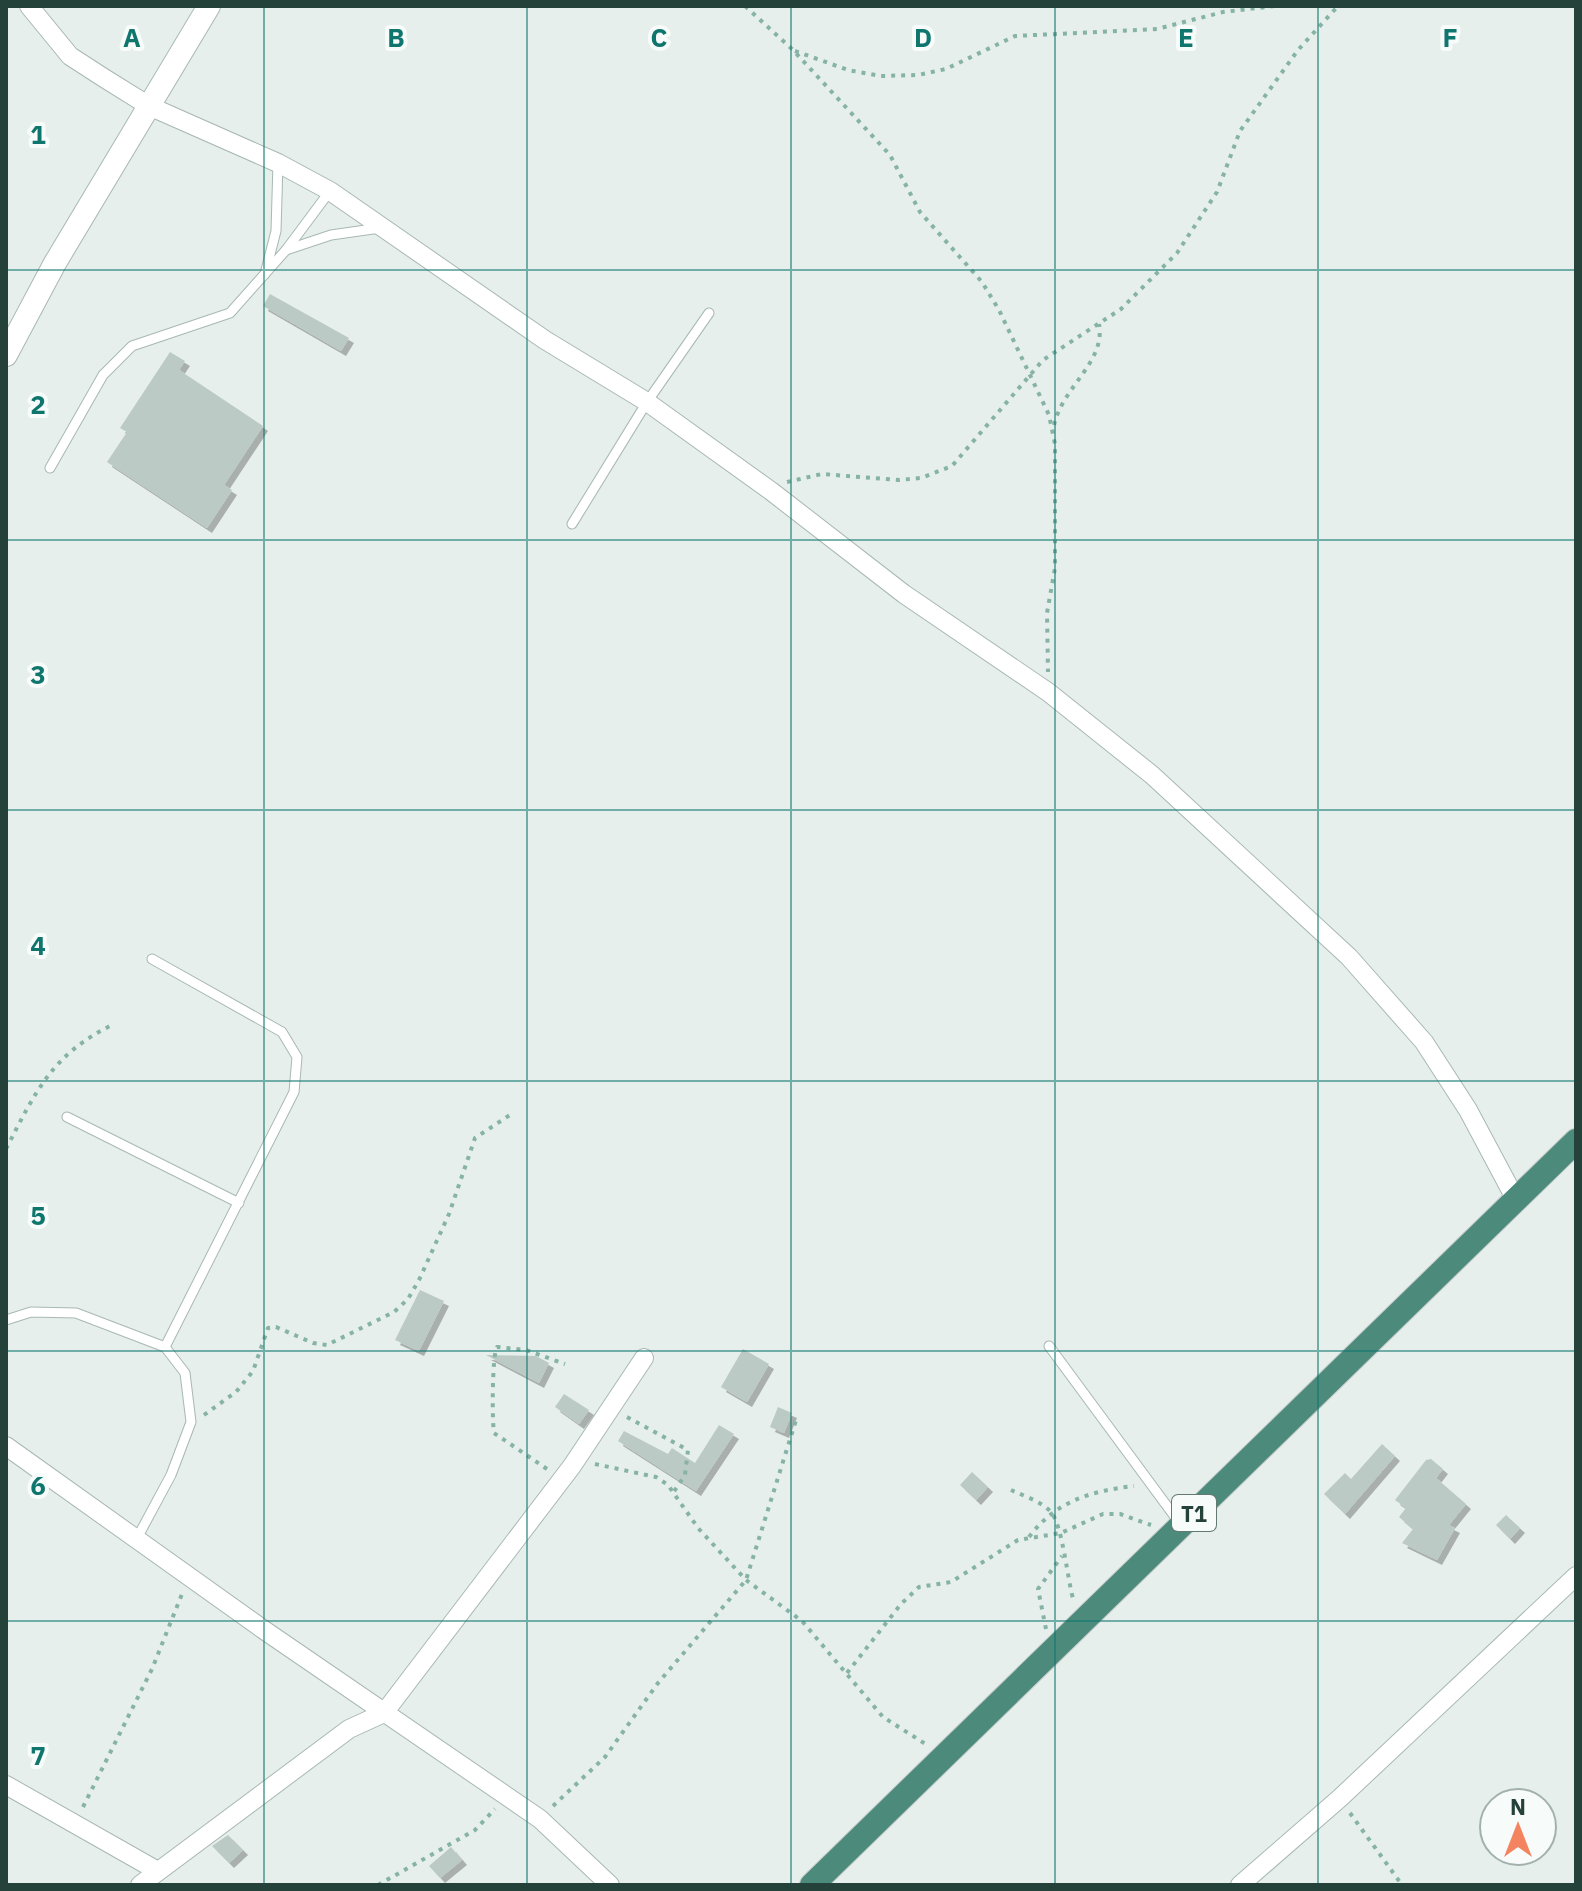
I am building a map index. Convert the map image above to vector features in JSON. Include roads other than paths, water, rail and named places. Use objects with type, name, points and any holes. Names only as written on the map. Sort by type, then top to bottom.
[{"type":"highway","name":"T1","points":[[812,1885],[943,1754],[1576,1141]]},
{"type":"street","points":[[29,6],[70,56],[149,106],[278,163],[330,191],[545,340],[647,402],[771,491],[904,594],[1048,692],[1152,775],[1349,957],[1424,1042],[1468,1110],[1516,1200]]},
{"type":"street","points":[[8,341],[209,6]]},
{"type":"street","points":[[140,1885],[156,1870],[270,1791],[349,1729],[384,1713],[568,1471],[644,1358]]},
{"type":"street","points":[[6,1446],[188,1577],[540,1819],[610,1885]]},
{"type":"street","points":[[1240,1885],[1340,1798],[1576,1576]]},
{"type":"street","points":[[6,1785],[156,1870]]},
{"type":"lane","points":[[264,277],[276,231],[278,163]]},
{"type":"lane","points":[[50,468],[103,375],[132,346],[162,333],[196,327],[230,313],[264,277],[330,191]]},
{"type":"lane","points":[[286,250],[331,235],[383,227]]},
{"type":"lane","points":[[572,524],[647,402],[709,313]]},
{"type":"lane","points":[[152,959],[282,1032],[297,1057],[294,1092],[165,1347]]},
{"type":"lane","points":[[67,1117],[239,1203]]},
{"type":"lane","points":[[6,1320],[31,1312],[76,1313],[165,1347],[185,1373],[191,1422],[171,1475],[136,1540]]},
{"type":"lane","points":[[1049,1346],[1148,1484],[1176,1530]]}]
